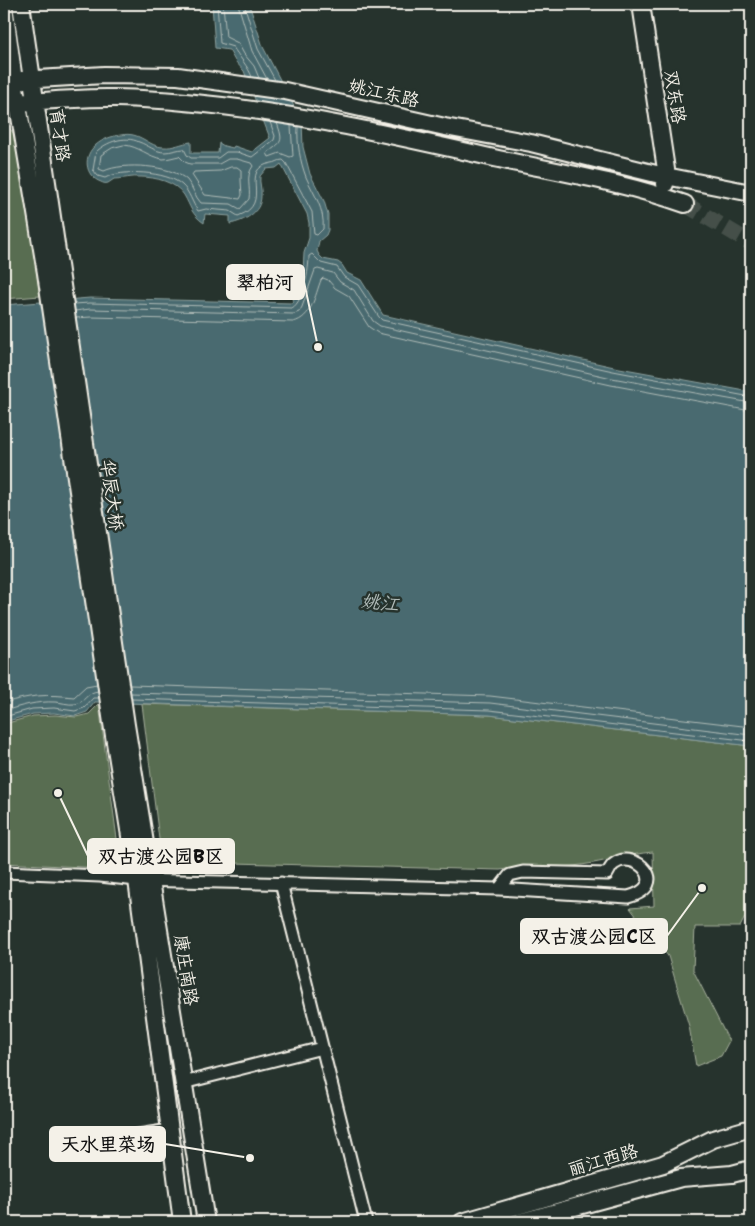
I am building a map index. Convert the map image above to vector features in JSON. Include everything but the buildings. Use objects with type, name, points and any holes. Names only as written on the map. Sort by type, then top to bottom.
[{"type":"main road","name":"育才路","points":[[21,4],[53,273]]},
{"type":"main road","name":"双东路","points":[[632,4],[661,175]]},
{"type":"main road","name":"双东路","points":[[640,4],[661,175],[658,194]]},
{"type":"main road","name":"育才路","points":[[4,6],[11,103],[53,273]]},
{"type":"main road","name":"姚江东路","points":[[9,81],[104,75],[178,76],[285,91],[531,144],[661,175],[751,193]]},
{"type":"main road","points":[[11,103],[116,98],[194,103],[296,117],[462,150],[658,194],[685,204]]},
{"type":"main road","name":"华辰大桥","points":[[53,273],[119,724]]},
{"type":"main road","name":"康庄南路","points":[[119,724],[144,880],[183,1083],[206,1222]]},
{"type":"main road","name":"康庄南路","points":[[144,880],[170,1130],[182,1222]]},
{"type":"main road","name":"丽江西路","points":[[462,1222],[663,1164],[713,1139],[751,1128]]},
{"type":"main road","points":[[520,1222],[681,1178],[732,1174],[751,1168]]},
{"type":"street","points":[[4,872],[144,880],[499,889],[628,897],[637,895],[646,888],[650,881],[644,866],[625,861],[614,864],[607,874],[523,872],[510,875],[499,889]]},
{"type":"street","points":[[280,883],[366,1222]]},
{"type":"street","points":[[183,1083],[322,1048]]},
{"type":"street","points":[[86,1143],[170,1130]]},
{"type":"green space","points":[[4,121],[17,138],[40,296],[4,299]]},
{"type":"green space","points":[[99,704],[121,869],[4,863],[4,724],[33,716],[55,715],[76,717],[89,714]]},
{"type":"green space","points":[[142,704],[489,715],[751,746],[751,917],[745,917],[740,927],[695,927],[693,970],[729,1041],[721,1056],[696,1066],[689,1026],[668,956],[630,908],[654,906],[653,852],[581,865],[500,870],[195,862],[164,855],[159,839]]},
{"type":"water","name":"姚江","points":[[212,4],[249,4],[263,47],[302,122],[303,147],[310,174],[324,201],[328,215],[328,230],[326,235],[319,241],[317,251],[323,259],[338,262],[347,273],[361,280],[383,315],[614,367],[751,392],[751,746],[489,715],[95,702],[87,712],[75,716],[54,713],[33,714],[4,722],[4,305],[90,298],[292,303],[303,272],[304,253],[309,238],[309,223],[307,214],[281,164],[276,168],[266,169],[260,176],[260,202],[255,212],[241,221],[230,224],[230,216],[205,214],[204,223],[194,213],[180,190],[165,181],[147,177],[134,177],[114,179],[108,183],[103,183],[91,175],[87,165],[89,154],[96,145],[118,135],[134,135],[153,145],[164,147],[191,142],[191,153],[218,153],[219,143],[224,146],[233,148],[234,146],[252,152],[270,138],[244,71],[235,61],[229,50],[215,48]]},
{"type":"tunnel","points":[[685,204],[751,243]]},
{"type":"place","name":"翠柏河","points":[[318,347]]},
{"type":"place","name":"双古渡公园B区","points":[[58,793]]},
{"type":"place","name":"双古渡公园C区","points":[[702,888]]},
{"type":"place","name":"天水里菜场","points":[[250,1158]]}]
